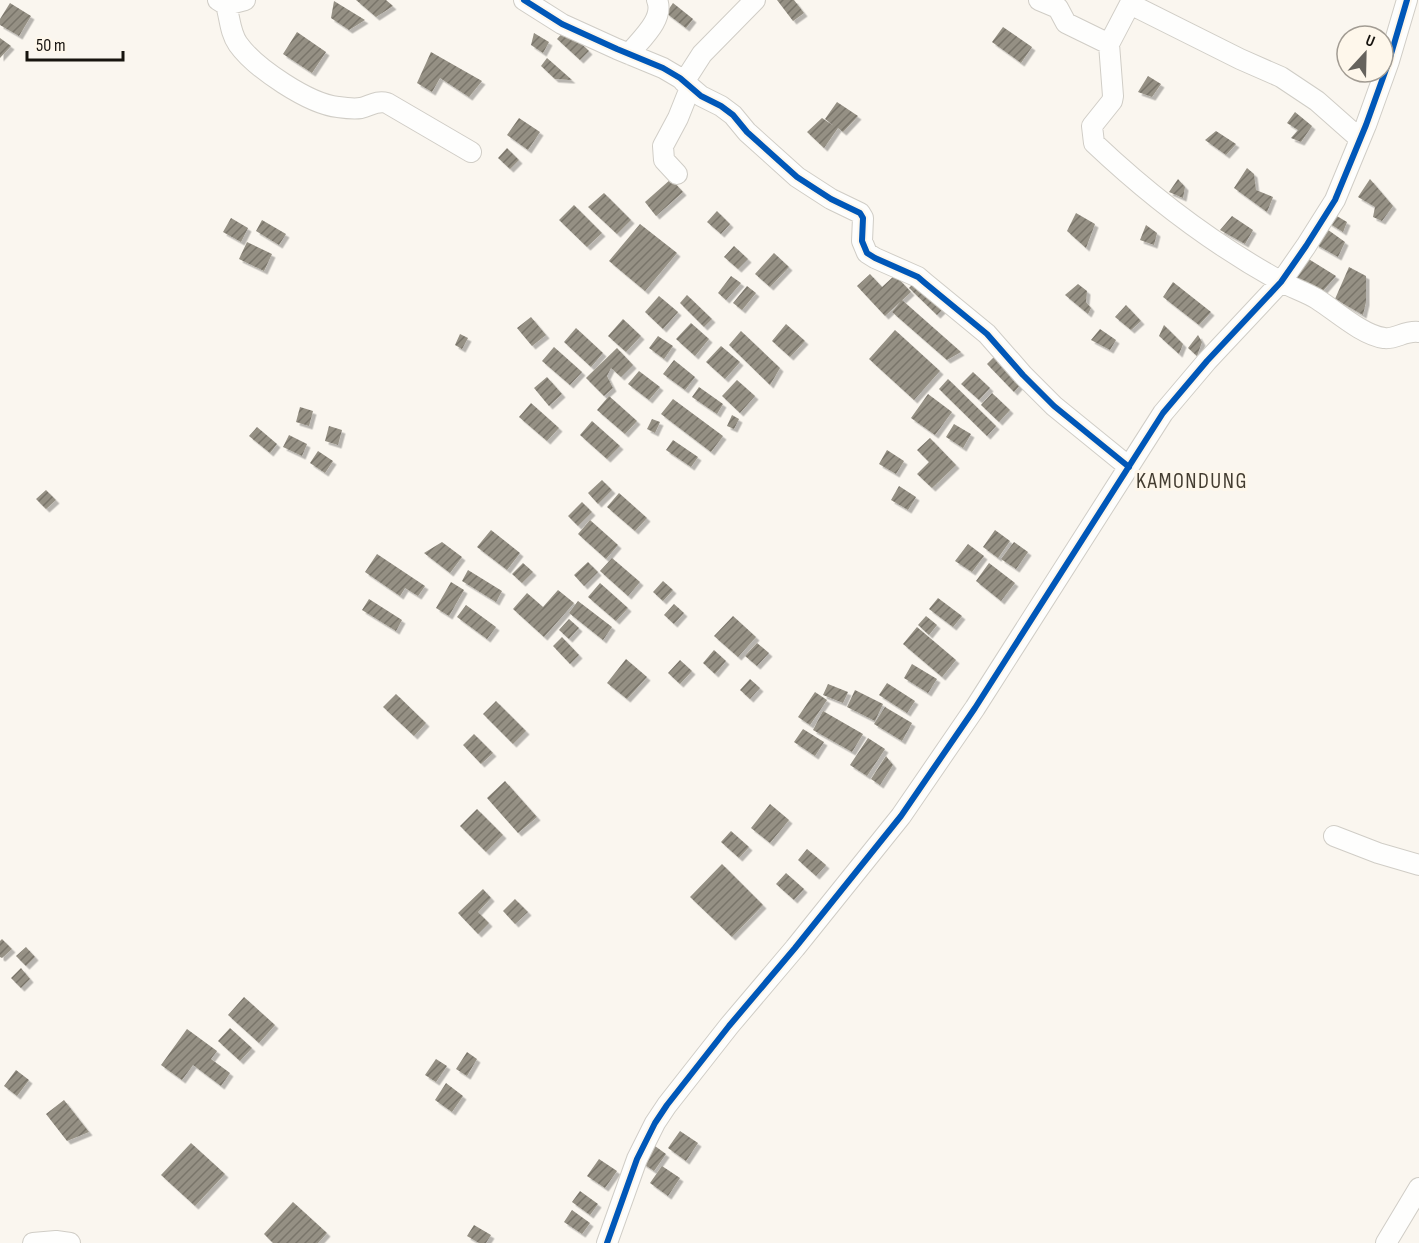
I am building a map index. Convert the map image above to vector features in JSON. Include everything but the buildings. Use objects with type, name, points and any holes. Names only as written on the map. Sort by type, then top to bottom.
[{"type":"street","points":[[245,0],[222,3],[238,45],[260,67],[298,93],[334,107],[361,108],[382,101],[471,152]]},
{"type":"street","points":[[524,0],[562,24],[663,68],[734,115],[747,132],[797,177],[831,199],[861,213],[863,218],[862,241],[867,253],[918,277],[987,334],[1054,406],[1129,467]]},
{"type":"street","points":[[629,54],[657,17],[660,10],[657,0]]},
{"type":"street","points":[[677,174],[664,160],[663,146],[678,118],[687,85],[702,54],[755,0]]},
{"type":"street","points":[[1039,0],[1058,8],[1063,20],[1072,28],[1109,44]]},
{"type":"street","points":[[607,1243],[637,1159],[655,1123],[717,1041],[901,816],[975,708],[1163,413],[1207,361],[1281,282],[1335,200],[1389,61],[1407,0]]},
{"type":"street","points":[[1360,139],[1317,101],[1288,81],[1131,2],[1109,44],[1113,96],[1092,126],[1094,143],[1128,175],[1215,241],[1281,282],[1315,298],[1375,336],[1389,339],[1406,332],[1419,332]]},
{"type":"street","points":[[1334,836],[1378,853],[1419,865]]},
{"type":"street","points":[[1386,1243],[1419,1188]]},
{"type":"street","points":[[33,1243],[56,1241],[70,1243]]},
{"type":"cycle path","points":[[524,0],[562,24],[663,68],[680,78],[701,96],[733,115],[747,132],[797,177],[831,199],[860,213],[863,218],[862,241],[867,253],[918,277],[987,334],[1054,406],[1129,467]]},
{"type":"cycle path","points":[[607,1243],[637,1159],[667,1105],[901,816],[975,708],[1163,413],[1207,361],[1281,282],[1306,246],[1335,200],[1366,125],[1389,61],[1407,0]]},
{"type":"district","name":"KAMONDUNG","points":[[1192,481]]}]
